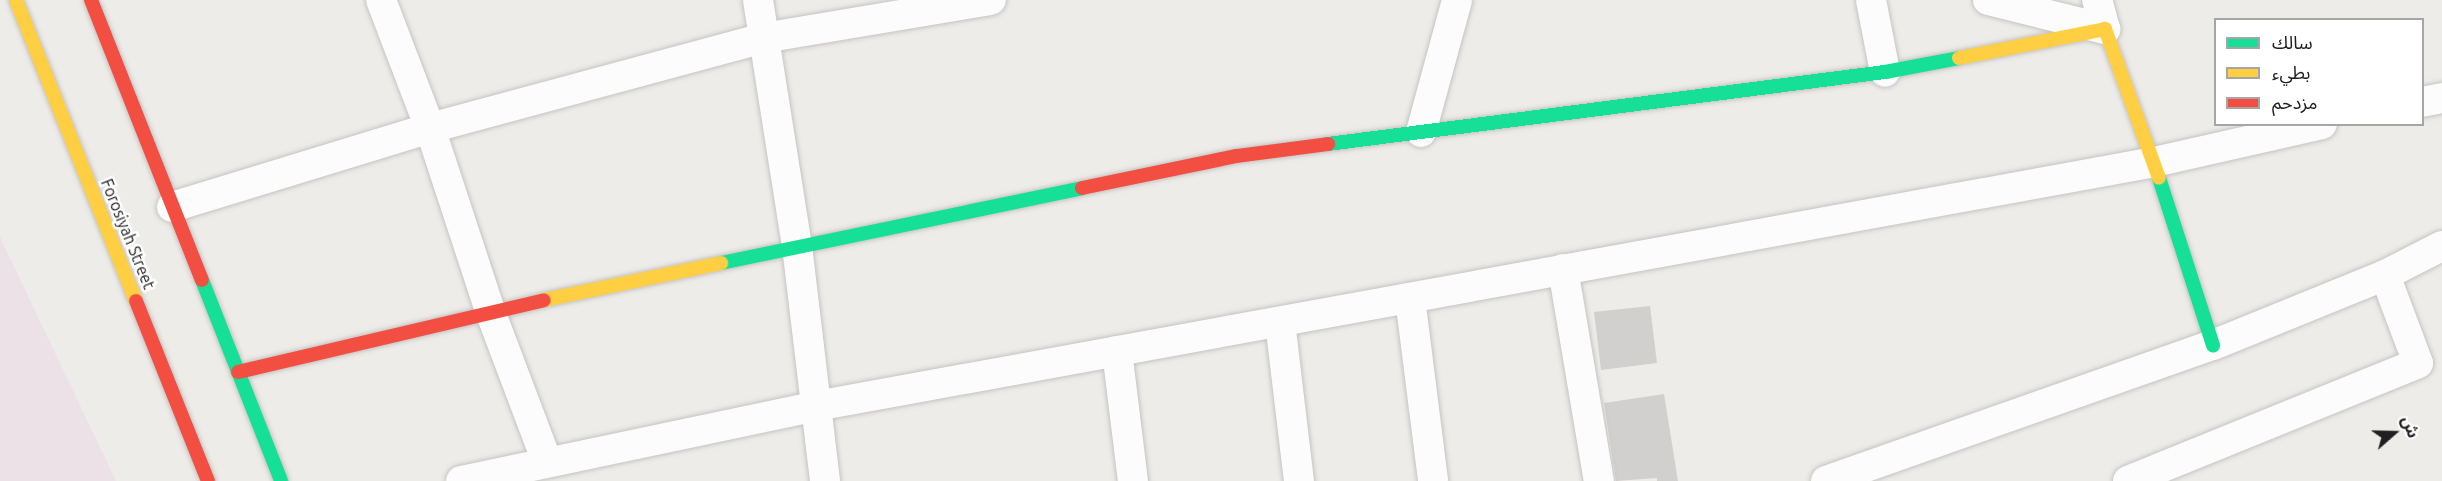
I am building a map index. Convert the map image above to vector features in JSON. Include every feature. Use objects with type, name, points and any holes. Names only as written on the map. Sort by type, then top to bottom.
[{"type":"street","name":"Forosiyah Street","points":[[16,0],[208,481]]},
{"type":"street","points":[[91,0],[281,481]]},
{"type":"street","points":[[381,0],[430,128],[490,311],[547,462]]},
{"type":"street","points":[[758,0],[797,246],[825,481]]},
{"type":"street","points":[[172,207],[430,128],[763,38],[992,0]]},
{"type":"street","points":[[1421,132],[1457,0]]},
{"type":"street","points":[[1871,0],[1885,72]]},
{"type":"street","points":[[1988,0],[2105,30]]},
{"type":"street","points":[[2097,0],[2105,30],[2154,162],[2213,345]]},
{"type":"street","points":[[238,372],[490,311],[1237,156],[1885,72],[2105,30]]},
{"type":"street","points":[[2424,102],[2442,98]]},
{"type":"street","points":[[461,481],[816,406],[2154,162],[2313,126]]},
{"type":"street","points":[[1826,481],[2213,345],[2385,275],[2442,246]]},
{"type":"street","points":[[1563,269],[1599,481]]},
{"type":"street","points":[[2128,481],[2418,363],[2385,275]]},
{"type":"street","points":[[1410,298],[1433,481]]},
{"type":"street","points":[[1280,322],[1299,481]]},
{"type":"street","points":[[1117,351],[1133,481]]},
{"type":"shaded area","points":[[0,237],[116,481],[0,481]]},
{"type":"building","points":[[1650,306],[1657,363],[1601,370],[1594,312]]},
{"type":"building","points":[[1664,394],[1678,481],[1657,481],[1657,478],[1616,481],[1604,403]]},
{"type":"traffic: fast","points":[[1328,144],[1885,72],[1959,58]]},
{"type":"traffic: fast","points":[[2159,178],[2213,345]]},
{"type":"traffic: fast","points":[[721,263],[1082,188]]},
{"type":"traffic: fast","points":[[202,280],[281,481]]},
{"type":"traffic: slow","points":[[16,0],[136,301]]},
{"type":"traffic: slow","points":[[1959,58],[2105,29],[2159,178]]},
{"type":"traffic: slow","points":[[544,300],[721,263]]},
{"type":"traffic: jam","points":[[91,0],[202,280]]},
{"type":"traffic: jam","points":[[1082,188],[1237,156],[1328,144]]},
{"type":"traffic: jam","points":[[238,372],[544,300]]},
{"type":"traffic: jam","points":[[136,301],[208,481]]}]
